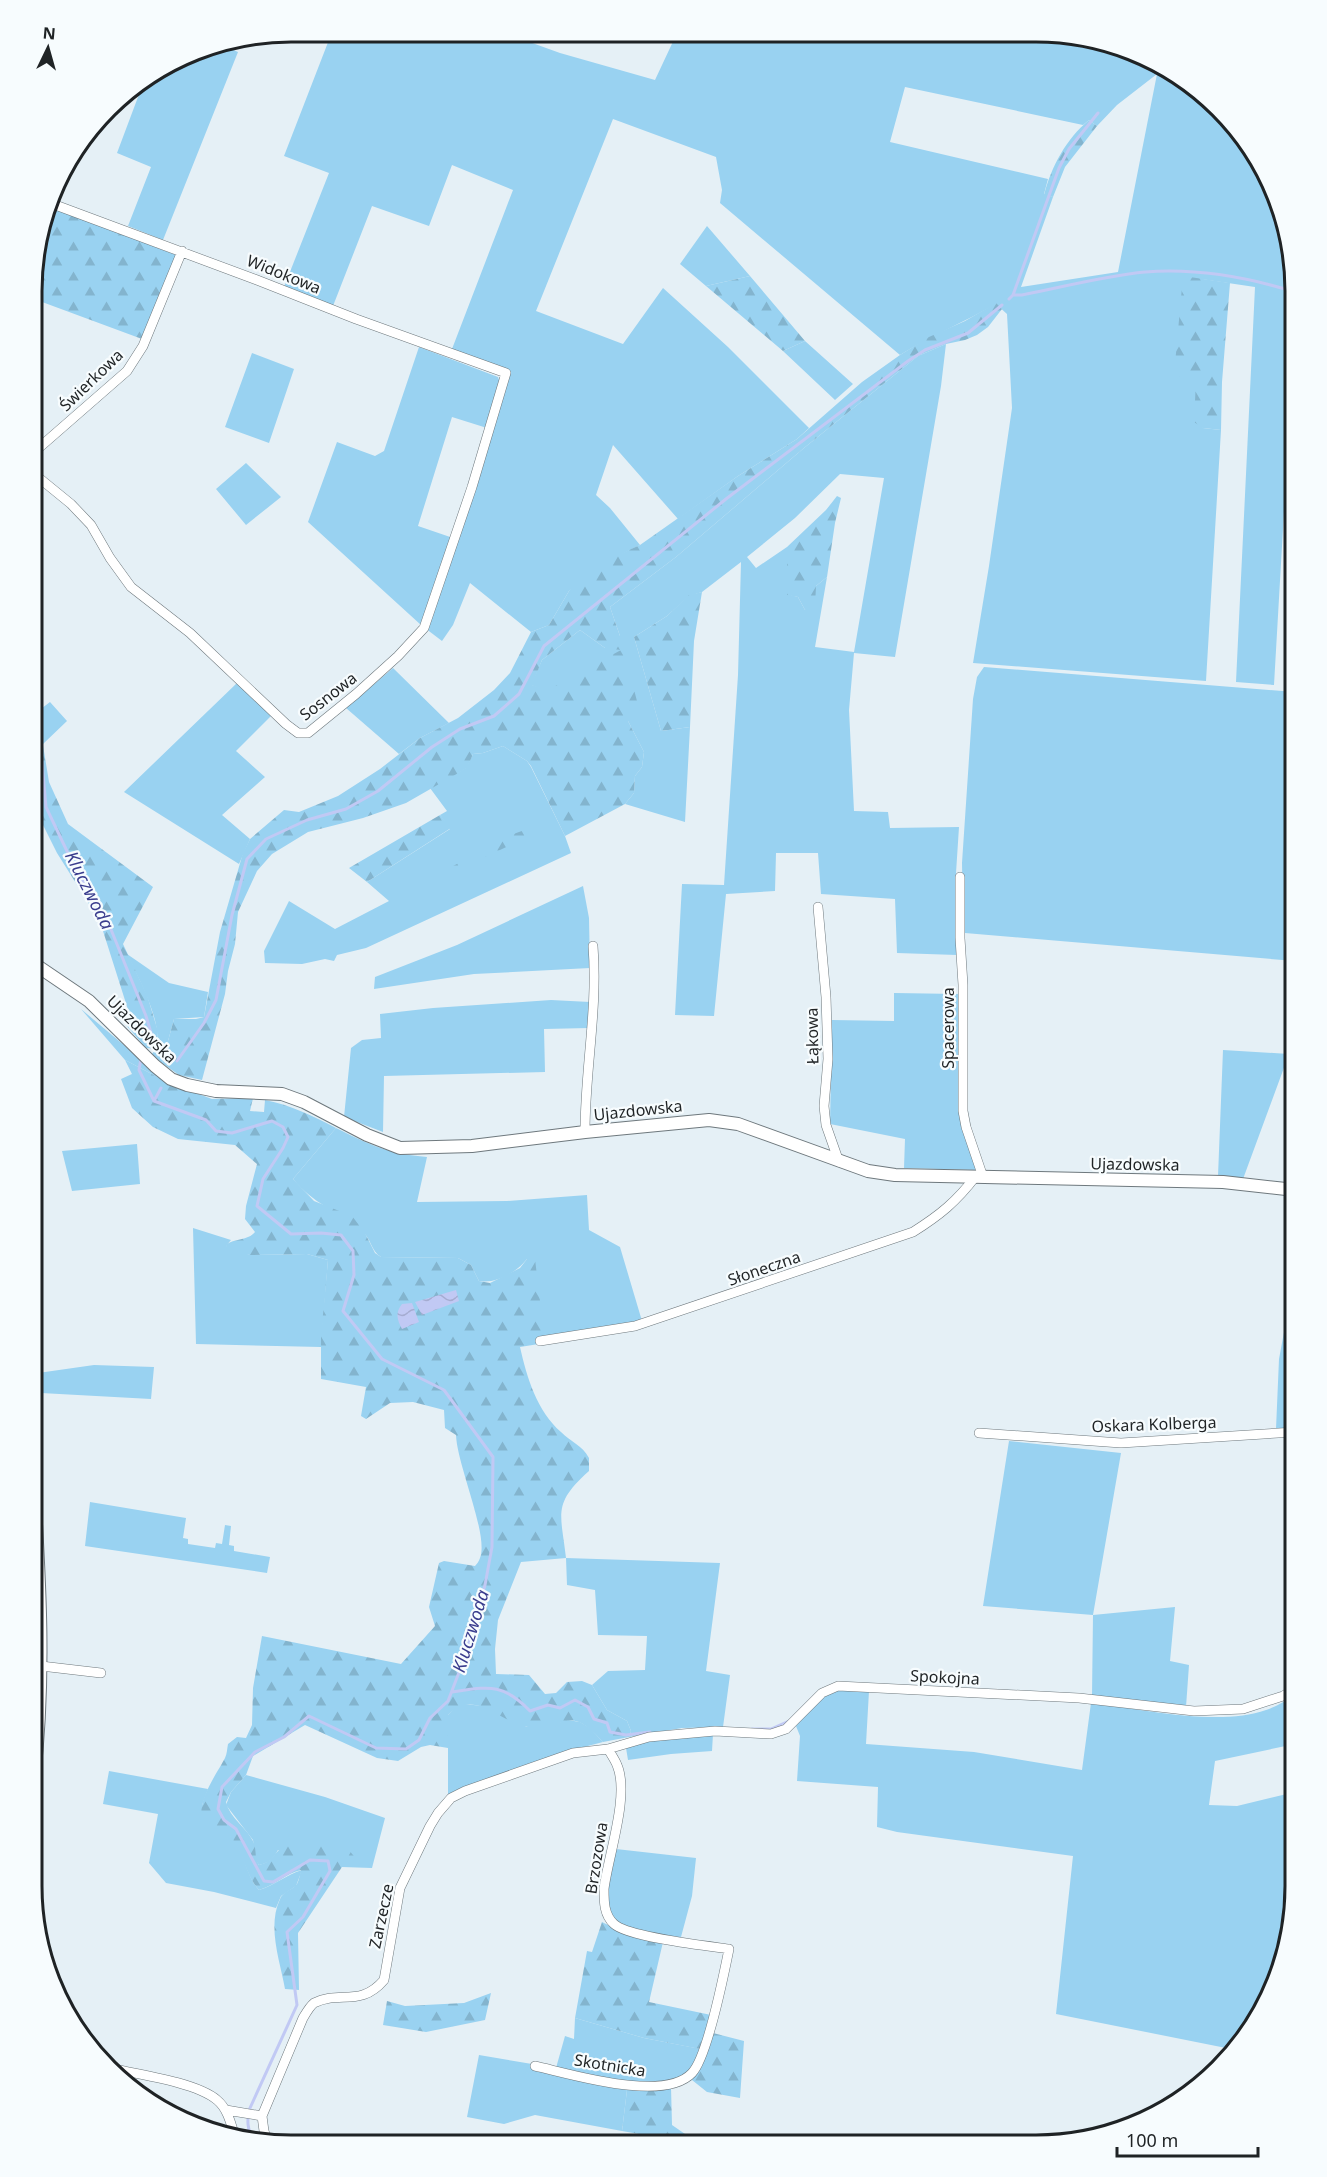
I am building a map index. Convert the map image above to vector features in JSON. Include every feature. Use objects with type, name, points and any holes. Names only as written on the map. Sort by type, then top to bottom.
[{"type":"street","name":"Widokowa","points":[[57,206],[182,251],[356,319],[506,373]]},
{"type":"street","name":"Świerkowa","points":[[42,445],[127,370],[143,346],[182,251]]},
{"type":"street","name":"Sosnowa","points":[[42,480],[71,504],[91,525],[130,587],[189,633],[286,724],[298,733],[308,733],[398,656],[424,628],[472,487],[506,373]]},
{"type":"street","name":"Spacerowa","points":[[960,877],[963,1111],[979,1177]]},
{"type":"street","name":"Łąkowa","points":[[818,907],[826,997],[828,1059],[824,1106],[826,1125],[839,1162]]},
{"type":"street","points":[[585,1132],[587,1068],[595,996],[593,946]]},
{"type":"street","name":"Ujazdowska","points":[[42,969],[89,1001],[164,1075],[187,1085],[216,1091],[282,1094],[304,1102],[367,1135],[400,1148],[472,1146],[710,1120],[738,1124],[839,1162],[868,1171],[895,1175],[1223,1182],[1285,1189]]},
{"type":"street","name":"Słoneczna","points":[[540,1341],[635,1326],[914,1232],[942,1213],[979,1177]]},
{"type":"street","name":"Oskara Kolberga","points":[[979,1432],[1121,1443],[1285,1433]]},
{"type":"street","points":[[42,1666],[101,1673]]},
{"type":"street","name":"Spokojna","points":[[608,1749],[650,1737],[676,1733],[715,1731],[771,1734],[786,1729],[822,1693],[838,1686],[1079,1698],[1194,1711],[1244,1709],[1285,1695]]},
{"type":"street","name":"Brzozowa","points":[[608,1749],[618,1766],[620,1781],[620,1806],[604,1889],[604,1903],[608,1917],[616,1926],[632,1933],[729,1949]]},
{"type":"street","name":"Zarzecze","points":[[259,2115],[303,2018],[312,2004],[328,1999],[352,1999],[365,1995],[377,1989],[384,1980],[400,1888],[429,1826],[451,1798],[555,1758],[573,1753],[608,1749]]},
{"type":"street","name":"Skotnicka","points":[[535,2066],[636,2086],[655,2087],[679,2081],[692,2073],[702,2052],[717,2002],[729,1949]]},
{"type":"street","points":[[125,2071],[175,2082],[202,2091],[230,2111],[259,2115],[265,2133]]},
{"type":"street","points":[[230,2111],[233,2128]]},
{"type":"green space","points":[[328,42],[530,42],[655,80],[673,42],[1036,42],[1069,44],[1101,50],[1161,75],[1188,93],[1212,115],[1243,152],[1266,195],[1277,226],[1283,258],[1285,494],[1274,685],[1236,682],[1255,287],[1201,279],[1196,379],[1203,428],[1221,430],[1206,681],[973,663],[1012,408],[1007,314],[996,304],[900,355],[720,203],[722,190],[716,157],[613,119],[536,311],[623,344],[663,288],[728,347],[809,428],[797,439],[738,476],[678,519],[613,445],[596,495],[610,508],[640,545],[620,555],[569,591],[549,625],[531,632],[470,583],[453,625],[442,641],[421,625],[308,522],[337,442],[375,456],[384,451],[419,347],[498,377],[500,383],[487,428],[452,417],[418,526],[456,539],[509,374],[452,349],[513,190],[452,165],[429,226],[372,206],[333,306],[284,287],[329,173],[284,156]],"holes":[[[1157,74],[1118,272],[1021,287],[1053,197],[1044,194],[1048,179],[890,142],[905,87],[1083,125],[1089,120],[1097,126],[1117,105]]]},
{"type":"green space","points":[[231,49],[238,52],[163,240],[128,226],[151,167],[117,153],[140,93],[166,75],[195,61],[226,50]]},
{"type":"green space","points":[[1089,120],[1097,126],[1065,167],[1053,197],[1044,195],[1060,154]]},
{"type":"green space","points":[[56,209],[176,255],[142,339],[42,302],[44,258]]},
{"type":"green space","points":[[707,226],[750,276],[706,286],[680,264]]},
{"type":"green space","points":[[750,276],[805,341],[783,351],[706,286]]},
{"type":"green space","points":[[1183,276],[1230,283],[1222,382],[1221,430],[1203,428],[1194,422],[1196,380],[1174,375]]},
{"type":"green space","points":[[996,303],[1002,309],[988,327],[977,335],[946,344],[918,356],[804,448],[676,557],[610,607],[638,705],[628,721],[644,752],[642,767],[635,776],[634,793],[625,804],[565,836],[531,766],[503,746],[473,754],[467,768],[406,803],[363,818],[308,832],[272,854],[257,871],[238,912],[235,944],[225,994],[202,1080],[179,1075],[162,1063],[174,1019],[204,1017],[220,932],[243,853],[250,839],[284,810],[299,812],[338,796],[380,769],[420,738],[458,718],[494,690],[510,673],[531,632],[549,625],[569,591],[594,566],[640,545],[738,476],[797,439],[862,382],[900,355],[929,337],[965,321]],"holes":[[[580,630],[605,648],[621,650],[548,690],[532,685],[542,660]]]},
{"type":"green space","points":[[805,341],[853,384],[835,400],[783,351]]},
{"type":"green space","points":[[946,344],[941,386],[895,657],[854,653],[849,710],[854,811],[888,812],[890,828],[959,827],[956,873],[957,955],[897,953],[895,899],[821,894],[818,853],[776,853],[775,891],[726,894],[714,1016],[675,1015],[682,884],[724,885],[738,675],[741,562],[702,592],[689,596],[667,616],[634,637],[661,731],[690,727],[685,822],[625,804],[634,793],[635,776],[642,767],[644,752],[628,721],[531,685],[542,660],[580,630],[605,648],[620,636],[610,607],[676,557],[804,448],[918,356]],"holes":[[[840,474],[884,478],[854,652],[815,647],[827,577],[816,586],[805,610],[798,597],[787,594],[787,547],[756,568],[747,557],[795,518]]]},
{"type":"green space","points":[[252,353],[294,369],[269,443],[225,427]]},
{"type":"green space","points":[[246,463],[281,497],[246,525],[216,489]]},
{"type":"green space","points":[[837,496],[841,498],[827,577],[816,586],[815,607],[805,610],[798,597],[787,595],[787,547],[826,510]]},
{"type":"green space","points":[[702,592],[694,641],[690,727],[661,731],[634,637],[667,616],[689,595]]},
{"type":"green space","points":[[984,667],[1285,691],[1285,960],[965,933],[962,863],[973,699],[977,677]]},
{"type":"green space","points":[[393,668],[449,723],[420,738],[399,754],[346,708]]},
{"type":"green space","points":[[237,683],[271,716],[236,751],[265,777],[222,815],[250,839],[239,864],[124,792]]},
{"type":"green space","points":[[50,702],[67,721],[43,744],[42,738],[42,708]]},
{"type":"green space","points":[[42,739],[49,782],[68,824],[153,887],[123,944],[147,995],[157,1028],[157,1049],[146,1048],[126,1025],[130,1016],[103,931],[42,823]]},
{"type":"green space","points":[[503,746],[527,761],[531,767],[571,853],[366,948],[337,955],[334,961],[325,959],[302,964],[265,963],[264,951],[289,901],[335,929],[389,901],[367,882],[450,829],[440,815],[447,811],[430,788],[466,768],[473,754]]},
{"type":"green space","points":[[440,815],[451,828],[367,882],[349,868]]},
{"type":"green space","points":[[530,828],[532,835],[445,876],[444,871],[508,836]]},
{"type":"green space","points":[[583,886],[589,918],[590,968],[474,974],[374,989],[375,977],[457,945]]},
{"type":"green space","points":[[127,954],[169,983],[208,992],[204,1017],[174,1019],[162,1063],[152,1054],[157,1045],[155,1019]]},
{"type":"green space","points":[[894,993],[959,994],[960,1111],[976,1170],[904,1168],[905,1139],[830,1124],[832,1020],[894,1021]]},
{"type":"green space","points":[[551,1000],[590,1002],[589,1028],[544,1029],[545,1072],[384,1076],[383,1132],[344,1117],[351,1048],[362,1040],[381,1038],[380,1014]]},
{"type":"green space","points":[[81,1009],[169,1083],[125,1060]]},
{"type":"green space","points":[[1223,1050],[1285,1054],[1285,1065],[1243,1179],[1218,1176]]},
{"type":"green space","points":[[125,1060],[169,1083],[212,1099],[253,1098],[250,1111],[264,1112],[265,1100],[275,1102],[302,1111],[336,1128],[293,1179],[314,1201],[352,1216],[365,1233],[375,1253],[381,1257],[458,1258],[471,1265],[479,1281],[490,1283],[520,1268],[527,1259],[535,1259],[545,1343],[520,1347],[523,1359],[534,1393],[545,1414],[589,1458],[589,1471],[577,1482],[564,1501],[561,1519],[566,1558],[521,1562],[498,1620],[495,1649],[496,1674],[529,1675],[545,1694],[556,1693],[567,1682],[582,1681],[592,1685],[607,1710],[627,1721],[631,1731],[629,1737],[603,1742],[581,1723],[573,1721],[541,1728],[528,1727],[478,1705],[468,1704],[458,1707],[448,1715],[448,1748],[430,1745],[421,1747],[398,1761],[377,1758],[305,1725],[253,1756],[246,1775],[231,1792],[226,1802],[231,1813],[253,1841],[259,1865],[267,1862],[285,1845],[343,1843],[363,1867],[342,1867],[298,1933],[299,1990],[285,1989],[276,1944],[275,1921],[280,1899],[297,1884],[301,1870],[259,1890],[233,1840],[227,1834],[208,1825],[202,1816],[204,1799],[225,1758],[228,1744],[237,1737],[246,1738],[252,1725],[253,1688],[262,1636],[401,1664],[435,1626],[429,1607],[439,1563],[444,1561],[475,1566],[480,1558],[482,1547],[480,1533],[461,1464],[456,1435],[445,1428],[444,1410],[413,1402],[390,1403],[366,1419],[361,1416],[366,1387],[321,1379],[321,1336],[328,1260],[307,1254],[250,1255],[227,1251],[226,1245],[249,1237],[255,1232],[245,1219],[257,1164],[235,1145],[178,1139],[153,1127],[132,1108],[121,1079],[132,1074]]},
{"type":"green space","points":[[336,1128],[380,1148],[427,1157],[417,1202],[507,1201],[587,1195],[589,1230],[620,1247],[642,1321],[545,1343],[527,1259],[517,1269],[499,1279],[479,1281],[471,1265],[458,1258],[381,1257],[362,1231],[309,1195],[293,1179]]},
{"type":"green space","points":[[137,1144],[140,1184],[72,1191],[62,1151]]},
{"type":"green space","points":[[193,1228],[231,1240],[226,1246],[250,1255],[307,1254],[328,1260],[321,1347],[196,1344]]},
{"type":"green space","points":[[1285,1327],[1285,1429],[1276,1429],[1279,1359]]},
{"type":"green space","points":[[94,1365],[154,1367],[151,1399],[42,1393],[42,1372]]},
{"type":"green space","points":[[1009,1441],[1121,1453],[1093,1615],[983,1606]]},
{"type":"green space","points":[[90,1502],[186,1518],[183,1538],[188,1539],[188,1544],[215,1548],[216,1543],[222,1544],[225,1525],[231,1526],[229,1545],[234,1546],[234,1551],[270,1557],[267,1573],[85,1546]]},
{"type":"green space","points":[[566,1558],[720,1563],[706,1671],[730,1675],[723,1727],[682,1728],[629,1737],[631,1731],[627,1721],[607,1710],[592,1685],[608,1671],[645,1670],[647,1636],[598,1635],[595,1590],[567,1585]]},
{"type":"green space","points":[[1175,1607],[1170,1661],[1189,1665],[1186,1707],[1092,1696],[1093,1615]]},
{"type":"green space","points":[[839,1688],[869,1691],[866,1744],[974,1752],[1082,1770],[1091,1703],[1180,1715],[1226,1717],[1266,1710],[1285,1701],[1285,1746],[1215,1761],[1209,1805],[1237,1806],[1285,1794],[1285,1886],[1283,1919],[1277,1951],[1252,2011],[1234,2038],[1225,2048],[1056,2014],[1073,1856],[897,1832],[877,1827],[878,1787],[797,1781],[800,1736],[796,1726],[824,1695]]},
{"type":"green space","points":[[464,1704],[483,1706],[527,1727],[543,1727],[568,1720],[580,1722],[590,1728],[603,1742],[561,1753],[448,1798],[448,1715],[456,1707]]},
{"type":"green space","points":[[713,1734],[712,1751],[628,1760],[626,1748],[636,1744],[669,1737]]},
{"type":"green space","points":[[109,1771],[208,1789],[202,1805],[208,1824],[225,1832],[237,1844],[250,1876],[259,1890],[302,1870],[296,1886],[281,1896],[276,1908],[214,1892],[166,1883],[149,1863],[158,1814],[103,1804]]},
{"type":"green space","points":[[246,1775],[325,1797],[385,1818],[372,1868],[342,1867],[362,1867],[278,1850],[270,1860],[259,1865],[256,1861],[253,1840],[226,1805],[231,1792]]},
{"type":"green space","points":[[616,1849],[696,1858],[692,1896],[681,1937],[625,1928],[611,1916],[606,1892]]},
{"type":"green space","points":[[602,1922],[628,1935],[663,1942],[649,2002],[716,2016],[713,2033],[744,2041],[740,2098],[707,2092],[692,2080],[705,2050],[644,2038],[575,2018],[587,1951],[592,1952]]},
{"type":"green space","points":[[491,1993],[485,2020],[426,2032],[383,2025],[387,2001],[405,2006],[464,2003]]},
{"type":"green space","points":[[575,2018],[644,2038],[706,2050],[692,2080],[651,2091],[627,2090],[622,2131],[535,2115],[504,2124],[467,2117],[479,2055],[556,2068],[565,2036],[574,2039]]},
{"type":"green space","points":[[671,2087],[672,2125],[686,2135],[645,2135],[622,2131],[627,2090],[651,2091]]},
{"type":"water","points":[[456,1290],[459,1301],[422,1315],[415,1302]]},
{"type":"water","points":[[412,1303],[419,1322],[402,1329],[398,1319],[398,1310],[402,1304]]},
{"type":"waterway","points":[[1009,299],[1013,295],[1059,168],[1069,149],[1098,113]]},
{"type":"waterway","points":[[1013,295],[1114,276],[1164,271],[1221,275],[1285,289]]},
{"type":"waterway","points":[[177,1061],[204,1023],[216,1000],[232,915],[247,859],[266,839],[307,820],[346,809],[378,791],[432,747],[460,729],[494,716],[519,694],[544,646],[726,499],[908,361],[925,350],[968,333],[1002,305]]},
{"type":"waterway","name":"Kluczwoda","points":[[42,763],[46,807],[75,868],[110,927],[146,1016],[152,1036],[152,1048]]},
{"type":"waterway","name":"Kluczwoda","points":[[141,1058],[139,1070],[154,1101],[206,1120],[216,1131],[232,1133],[272,1121],[283,1127],[288,1137],[263,1179],[257,1206],[291,1234],[341,1235],[353,1251],[354,1275],[343,1311],[382,1359],[444,1390],[493,1457],[492,1547],[485,1585],[463,1662],[448,1701],[430,1718],[419,1740],[406,1749],[376,1748],[309,1716],[284,1737],[255,1752],[222,1787],[218,1809],[224,1820],[236,1829],[264,1881],[273,1882],[310,1860],[328,1861],[330,1871],[303,1917],[287,1932],[297,2005],[250,2108],[248,2117],[250,2131]]},
{"type":"waterway","points":[[154,1101],[161,1088]]},
{"type":"waterway","points":[[452,1692],[485,1688],[503,1691],[530,1711],[548,1705],[560,1708],[575,1700],[588,1707],[594,1719],[607,1723],[610,1732],[626,1735],[650,1732]]},
{"type":"waterway","points":[[752,1729],[771,1729],[789,1721]]}]
